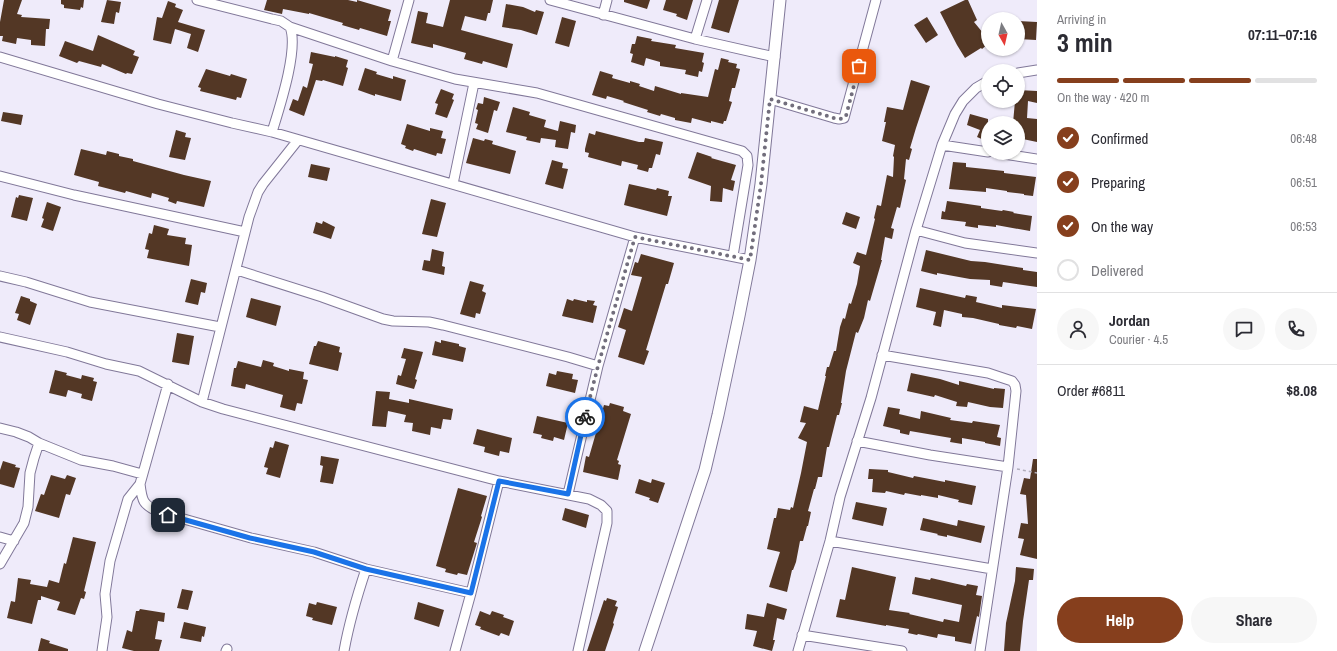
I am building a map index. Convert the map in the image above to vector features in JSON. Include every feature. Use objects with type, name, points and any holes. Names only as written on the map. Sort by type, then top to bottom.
[{"type":"street","points":[[197,0],[280,21],[290,27],[392,61],[455,79],[537,93],[742,151],[747,156],[748,165],[733,256]]},
{"type":"street","points":[[392,61],[409,0]]},
{"type":"street","points":[[550,0],[695,39],[775,57]]},
{"type":"street","points":[[603,15],[607,0]]},
{"type":"street","points":[[695,39],[707,0]]},
{"type":"street","points":[[645,651],[705,470],[718,415],[750,260],[761,184],[780,0]]},
{"type":"street","points":[[770,99],[834,118],[844,118],[876,0]]},
{"type":"street","points":[[272,132],[290,62],[292,39],[290,27]]},
{"type":"street","points":[[0,57],[158,104],[272,132],[635,237],[750,260]]},
{"type":"street","points":[[1025,72],[1037,70]]},
{"type":"street","points":[[453,184],[474,83]]},
{"type":"street","points":[[798,651],[830,542],[840,497],[871,398],[916,230],[942,145],[954,114],[963,101],[981,85]]},
{"type":"street","points":[[202,402],[220,327],[258,192],[298,140]]},
{"type":"street","points":[[942,145],[981,151]]},
{"type":"street","points":[[1025,157],[1037,159]]},
{"type":"street","points":[[0,176],[74,195],[246,232]]},
{"type":"street","points":[[916,230],[965,243],[1037,253]]},
{"type":"street","points":[[568,494],[598,366],[635,237]]},
{"type":"street","points":[[237,270],[322,297],[379,318],[394,321],[429,322],[443,325],[598,366]]},
{"type":"street","points":[[0,276],[26,282],[90,302],[220,327]]},
{"type":"street","points":[[0,338],[67,352],[106,364],[139,371],[202,402],[223,409],[499,481],[589,499],[601,505],[607,511],[607,523],[578,651]]},
{"type":"street","points":[[882,355],[988,373],[1012,381],[1015,385],[1016,392],[1008,467],[980,651]]},
{"type":"street","points":[[168,384],[140,484],[142,499],[148,508],[250,538],[314,552],[366,569],[471,593]]},
{"type":"street","points":[[0,428],[16,432],[39,444],[81,460],[113,466],[142,474]]},
{"type":"street","points":[[857,441],[930,456],[1008,467]]},
{"type":"street","points":[[0,564],[24,523],[28,507],[30,473],[39,444]]},
{"type":"street","points":[[456,651],[499,481]]},
{"type":"street","points":[[102,651],[107,617],[105,594],[110,561],[128,499],[140,484]]},
{"type":"street","points":[[0,537],[14,542]]},
{"type":"street","points":[[830,542],[992,569]]},
{"type":"street","points":[[344,651],[348,626],[366,569]]},
{"type":"street","points":[[802,636],[902,651]]},
{"type":"path","points":[[1008,467],[1037,473]]},
{"type":"building","points":[[4,0],[22,0],[17,14],[22,15],[21,17],[50,19],[49,29],[46,29],[45,46],[31,45],[31,40],[17,38],[16,44],[2,41],[3,36],[0,36],[0,22]]},
{"type":"building","points":[[61,0],[84,0],[83,8],[81,7],[80,10],[64,8],[64,5],[61,4]]},
{"type":"building","points":[[107,0],[121,2],[119,13],[116,12],[114,24],[101,22]]},
{"type":"building","points":[[267,0],[348,0],[357,2],[357,0],[391,10],[388,21],[391,21],[387,36],[360,28],[359,30],[342,25],[343,23],[309,13],[283,9],[282,14],[264,10]]},
{"type":"building","points":[[450,0],[493,0],[490,13],[488,13],[486,21],[465,16],[461,30],[513,44],[507,68],[483,61],[482,64],[464,59],[466,53],[433,44],[433,48],[411,43],[418,11],[428,13],[426,23],[443,27]]},
{"type":"building","points":[[624,0],[650,0],[647,9],[624,2]]},
{"type":"building","points":[[666,0],[693,0],[687,20],[676,16],[677,14],[663,10]]},
{"type":"building","points":[[719,0],[739,0],[729,33],[711,28]]},
{"type":"building","points":[[968,0],[977,20],[974,22],[981,30],[981,48],[965,58],[940,12]]},
{"type":"building","points":[[168,1],[176,4],[175,7],[183,10],[178,22],[205,30],[198,52],[187,48],[191,34],[175,29],[171,44],[153,40],[157,17],[162,18]]},
{"type":"building","points":[[506,4],[523,7],[535,12],[536,10],[544,12],[537,35],[521,30],[502,27]]},
{"type":"building","points":[[562,17],[576,21],[569,47],[555,43]]},
{"type":"building","points":[[927,17],[938,35],[926,43],[914,25]]},
{"type":"building","points":[[1025,21],[1037,22],[1036,40],[1025,39]]},
{"type":"building","points":[[98,35],[135,51],[133,55],[139,57],[132,74],[126,74],[102,64],[101,67],[79,61],[77,63],[59,56],[65,41],[93,51]]},
{"type":"building","points":[[637,36],[652,39],[651,41],[676,45],[675,48],[704,53],[702,72],[699,71],[698,77],[685,74],[686,70],[660,66],[660,62],[646,58],[644,66],[631,62],[633,54],[630,53],[632,44],[635,44]]},
{"type":"building","points":[[311,52],[348,60],[346,67],[348,68],[343,86],[323,80],[316,80],[304,116],[289,110],[293,99],[298,101],[303,86],[307,88],[313,64],[309,63]]},
{"type":"building","points":[[721,58],[729,60],[728,62],[737,64],[736,68],[740,69],[735,88],[732,88],[729,101],[732,102],[726,121],[724,121],[723,124],[711,121],[711,123],[692,118],[691,123],[675,120],[675,118],[661,114],[660,116],[647,112],[648,110],[623,102],[624,101],[607,96],[606,99],[592,95],[600,71],[613,75],[612,78],[640,84],[639,86],[654,91],[655,86],[681,94],[708,97],[715,69],[718,70]]},
{"type":"building","points":[[365,68],[377,72],[376,74],[393,79],[393,76],[406,80],[401,101],[375,94],[375,96],[358,90]]},
{"type":"building","points":[[206,69],[247,79],[241,98],[237,97],[236,100],[200,91],[201,88],[198,87]]},
{"type":"building","points":[[911,80],[930,86],[910,148],[912,149],[909,160],[906,159],[904,179],[906,180],[900,208],[897,207],[891,228],[894,229],[892,239],[885,237],[882,260],[870,301],[868,300],[864,318],[858,333],[856,332],[846,371],[839,415],[837,415],[829,447],[827,447],[822,477],[818,477],[814,489],[808,511],[811,512],[808,526],[803,541],[800,541],[796,562],[792,570],[787,592],[769,587],[780,552],[767,549],[774,518],[776,518],[778,508],[790,510],[791,507],[793,508],[807,442],[798,438],[806,423],[800,422],[804,406],[818,410],[827,367],[829,367],[834,351],[836,351],[840,327],[843,318],[845,319],[849,303],[851,304],[857,284],[860,266],[853,263],[857,252],[866,255],[877,205],[881,206],[887,175],[893,177],[893,156],[895,145],[882,141],[887,107],[903,110]]},
{"type":"building","points":[[441,89],[454,94],[452,99],[454,100],[447,118],[435,114],[438,104],[435,103]]},
{"type":"building","points":[[1025,90],[1037,91],[1037,103],[1028,101],[1027,118],[1037,119],[1037,142],[1025,139],[1025,116],[1014,116],[1014,108],[1025,108]]},
{"type":"building","points":[[484,97],[500,102],[497,111],[494,110],[488,133],[476,129],[478,124],[475,123],[478,103],[483,104]]},
{"type":"building","points":[[513,107],[530,112],[529,115],[546,120],[544,127],[558,131],[560,121],[576,125],[575,133],[571,132],[568,149],[555,147],[556,140],[541,138],[540,143],[526,140],[527,137],[506,132]]},
{"type":"building","points":[[3,112],[23,115],[21,125],[1,121]]},
{"type":"building","points":[[970,114],[981,117],[981,139],[977,137],[980,130],[967,125]]},
{"type":"building","points":[[407,124],[430,131],[430,128],[443,131],[441,138],[446,139],[442,154],[437,153],[436,156],[414,149],[413,151],[405,148],[406,146],[401,144]]},
{"type":"building","points":[[176,130],[186,133],[185,137],[191,138],[185,160],[169,157]]},
{"type":"building","points":[[596,131],[639,142],[644,142],[645,138],[663,142],[660,155],[656,154],[652,168],[649,168],[648,172],[637,169],[638,165],[622,161],[621,166],[588,157],[589,153],[585,152],[585,149],[589,133],[595,135]]},
{"type":"building","points":[[473,138],[484,141],[485,139],[493,141],[492,144],[516,151],[510,174],[466,163]]},
{"type":"building","points":[[81,149],[106,155],[107,151],[119,154],[119,156],[133,159],[133,161],[211,181],[204,207],[177,201],[176,204],[168,201],[169,198],[152,193],[151,198],[126,191],[125,193],[98,186],[99,182],[74,175]]},
{"type":"building","points":[[697,152],[712,157],[711,158],[736,165],[731,180],[735,181],[733,191],[723,188],[722,202],[710,201],[711,186],[688,178]]},
{"type":"building","points":[[552,160],[563,163],[562,168],[568,169],[563,189],[545,184]]},
{"type":"building","points":[[953,162],[966,163],[966,167],[1004,171],[1004,173],[1036,177],[1033,196],[986,188],[986,192],[949,189]]},
{"type":"building","points":[[311,164],[330,168],[327,181],[308,177]]},
{"type":"building","points":[[629,184],[656,190],[657,188],[669,191],[668,196],[672,196],[667,216],[624,205]]},
{"type":"building","points":[[19,195],[33,198],[27,221],[11,217],[16,197],[18,198]]},
{"type":"building","points":[[431,199],[446,203],[437,237],[422,234]]},
{"type":"building","points":[[947,201],[1032,216],[1030,231],[996,225],[996,227],[978,225],[978,228],[965,226],[966,222],[941,219],[942,211],[945,212]]},
{"type":"building","points":[[47,202],[61,207],[53,231],[41,227]]},
{"type":"building","points":[[846,212],[860,217],[856,229],[842,224]]},
{"type":"building","points":[[323,221],[335,227],[331,239],[313,233],[316,222],[322,224]]},
{"type":"building","points":[[154,225],[169,229],[167,235],[186,238],[185,244],[192,245],[189,266],[147,258],[149,250],[145,249],[149,233],[152,234]]},
{"type":"building","points":[[432,249],[444,252],[442,266],[445,267],[444,275],[422,270],[424,260],[430,261]]},
{"type":"building","points":[[926,250],[971,261],[1023,268],[1023,270],[1037,272],[1037,287],[1003,282],[1002,287],[990,285],[990,280],[970,279],[937,273],[937,275],[921,271]]},
{"type":"building","points":[[641,254],[674,263],[646,350],[649,351],[644,365],[618,357],[626,330],[618,327],[624,308],[632,311],[642,277],[631,275],[635,262],[638,263]]},
{"type":"building","points":[[191,279],[207,283],[205,293],[201,292],[198,305],[185,302]]},
{"type":"building","points":[[470,281],[484,285],[482,291],[486,293],[480,314],[476,313],[475,318],[460,314]]},
{"type":"building","points":[[920,288],[965,298],[966,295],[977,297],[976,302],[1002,308],[1002,305],[1036,309],[1032,329],[999,325],[973,318],[962,317],[962,314],[944,310],[941,327],[933,325],[936,312],[916,307]]},
{"type":"building","points":[[21,296],[30,299],[30,301],[37,304],[30,325],[17,320],[19,314],[15,313]]},
{"type":"building","points":[[251,298],[281,306],[276,326],[246,317]]},
{"type":"building","points":[[567,299],[587,302],[587,300],[595,301],[593,305],[597,306],[593,323],[562,316]]},
{"type":"building","points":[[177,333],[194,336],[189,365],[172,362]]},
{"type":"building","points":[[441,340],[459,344],[459,346],[466,348],[463,362],[432,355],[435,341],[441,343]]},
{"type":"building","points":[[318,341],[340,347],[339,352],[342,353],[338,371],[309,364],[314,346],[316,346]]},
{"type":"building","points":[[404,348],[423,352],[415,379],[417,380],[414,389],[396,384],[398,375],[401,376],[406,359],[401,358]]},
{"type":"building","points":[[263,360],[274,363],[273,366],[289,371],[289,369],[304,372],[303,379],[308,380],[302,404],[297,403],[295,411],[280,407],[283,395],[246,384],[245,389],[231,386],[234,368],[236,368],[238,361],[261,367]]},
{"type":"building","points":[[55,370],[81,379],[82,375],[94,378],[93,381],[97,382],[92,401],[81,398],[82,394],[68,390],[66,397],[49,393]]},
{"type":"building","points":[[557,371],[573,374],[572,379],[578,380],[575,393],[546,386],[549,373],[556,375]]},
{"type":"building","points":[[911,373],[940,379],[959,385],[959,381],[994,389],[1005,389],[1003,408],[990,407],[968,402],[967,407],[956,406],[957,402],[935,395],[934,397],[907,391]]},
{"type":"building","points":[[376,391],[390,392],[389,399],[409,403],[409,399],[453,409],[451,420],[443,419],[441,429],[431,427],[430,435],[412,431],[413,423],[404,422],[406,415],[388,411],[386,427],[372,426]]},
{"type":"building","points":[[610,403],[624,407],[623,411],[631,414],[617,460],[619,461],[618,464],[621,465],[618,480],[583,472],[586,456],[589,457],[604,405],[609,406]]},
{"type":"building","points":[[888,407],[900,409],[899,414],[920,419],[921,411],[951,418],[950,420],[972,423],[973,421],[1000,425],[997,437],[1001,438],[1000,446],[962,438],[962,444],[950,442],[951,438],[910,431],[909,435],[900,433],[900,430],[883,426]]},
{"type":"building","points":[[537,416],[568,423],[564,440],[554,437],[553,441],[541,438],[542,435],[533,433]]},
{"type":"building","points":[[477,429],[512,438],[509,453],[500,451],[499,456],[484,452],[485,447],[473,444]]},
{"type":"building","points":[[275,441],[289,445],[280,478],[266,474],[268,468],[264,467],[270,447],[273,448]]},
{"type":"building","points":[[321,456],[339,459],[333,484],[320,482],[323,466],[320,465]]},
{"type":"building","points":[[1033,459],[1037,459],[1037,559],[1020,555],[1024,539],[1018,538],[1021,523],[1028,524],[1026,495],[1020,494],[1024,478],[1030,479]]},
{"type":"building","points":[[3,461],[16,465],[15,467],[20,468],[14,488],[0,484],[0,470]]},
{"type":"building","points":[[869,469],[888,470],[888,472],[913,478],[914,476],[976,486],[972,505],[938,495],[938,498],[905,493],[904,495],[886,491],[885,493],[872,492],[873,479],[868,479]]},
{"type":"building","points":[[51,475],[65,479],[67,475],[76,478],[70,495],[66,494],[59,518],[35,511],[41,494],[44,495]]},
{"type":"building","points":[[639,479],[651,483],[652,479],[665,483],[658,503],[649,500],[650,498],[635,493]]},
{"type":"building","points":[[458,488],[487,496],[474,542],[477,543],[467,575],[458,573],[457,575],[445,572],[446,569],[436,566]]},
{"type":"building","points":[[856,502],[887,508],[883,526],[852,519]]},
{"type":"building","points":[[565,508],[589,515],[586,528],[562,520]]},
{"type":"building","points":[[923,518],[957,526],[958,520],[985,526],[981,543],[947,535],[947,537],[937,535],[938,534],[920,530]]},
{"type":"building","points":[[73,537],[96,542],[84,591],[86,592],[84,599],[81,598],[75,615],[57,610],[60,602],[41,596],[41,600],[38,600],[32,624],[7,618],[11,601],[15,602],[18,578],[31,580],[30,584],[47,587],[49,580],[59,583]]},
{"type":"building","points":[[852,567],[896,577],[889,610],[910,613],[909,614],[943,622],[944,619],[959,622],[962,605],[912,594],[915,577],[930,580],[931,578],[966,586],[967,584],[978,586],[976,595],[982,596],[979,617],[977,616],[971,644],[955,641],[955,637],[938,634],[937,638],[917,635],[908,633],[909,629],[836,617],[840,599],[845,600]]},
{"type":"building","points":[[1016,567],[1034,569],[1033,580],[1029,580],[1020,651],[1004,651],[1006,623],[1015,581]]},
{"type":"building","points":[[182,589],[193,591],[188,610],[177,608]]},
{"type":"building","points":[[607,598],[617,601],[615,606],[618,607],[605,651],[587,651],[604,600],[606,601]]},
{"type":"building","points":[[317,602],[337,607],[332,625],[312,620],[313,618],[306,616],[309,603],[316,605]]},
{"type":"building","points":[[418,602],[444,610],[439,627],[414,619]]},
{"type":"building","points":[[767,603],[787,609],[784,620],[777,618],[773,640],[775,640],[772,651],[753,646],[757,631],[745,629],[747,614],[764,617]]},
{"type":"building","points":[[140,609],[165,613],[164,622],[158,621],[155,639],[162,640],[159,651],[134,651],[122,648],[127,630],[132,632],[136,611],[139,611]]},
{"type":"building","points":[[480,611],[490,615],[492,611],[504,615],[503,617],[514,621],[509,636],[501,633],[499,636],[480,629],[481,627],[475,625]]},
{"type":"building","points":[[184,622],[206,627],[204,637],[202,636],[201,642],[180,638]]},
{"type":"building","points":[[41,638],[50,641],[49,643],[68,649],[68,651],[38,651]]},
{"type":"way so far","points":[[585,417],[623,275],[635,237],[750,260],[761,184],[770,99],[842,119],[846,116],[859,66]]},
{"type":"route","points":[[168,515],[250,538],[314,552],[366,569],[471,593],[499,481],[568,494],[585,417]]}]
